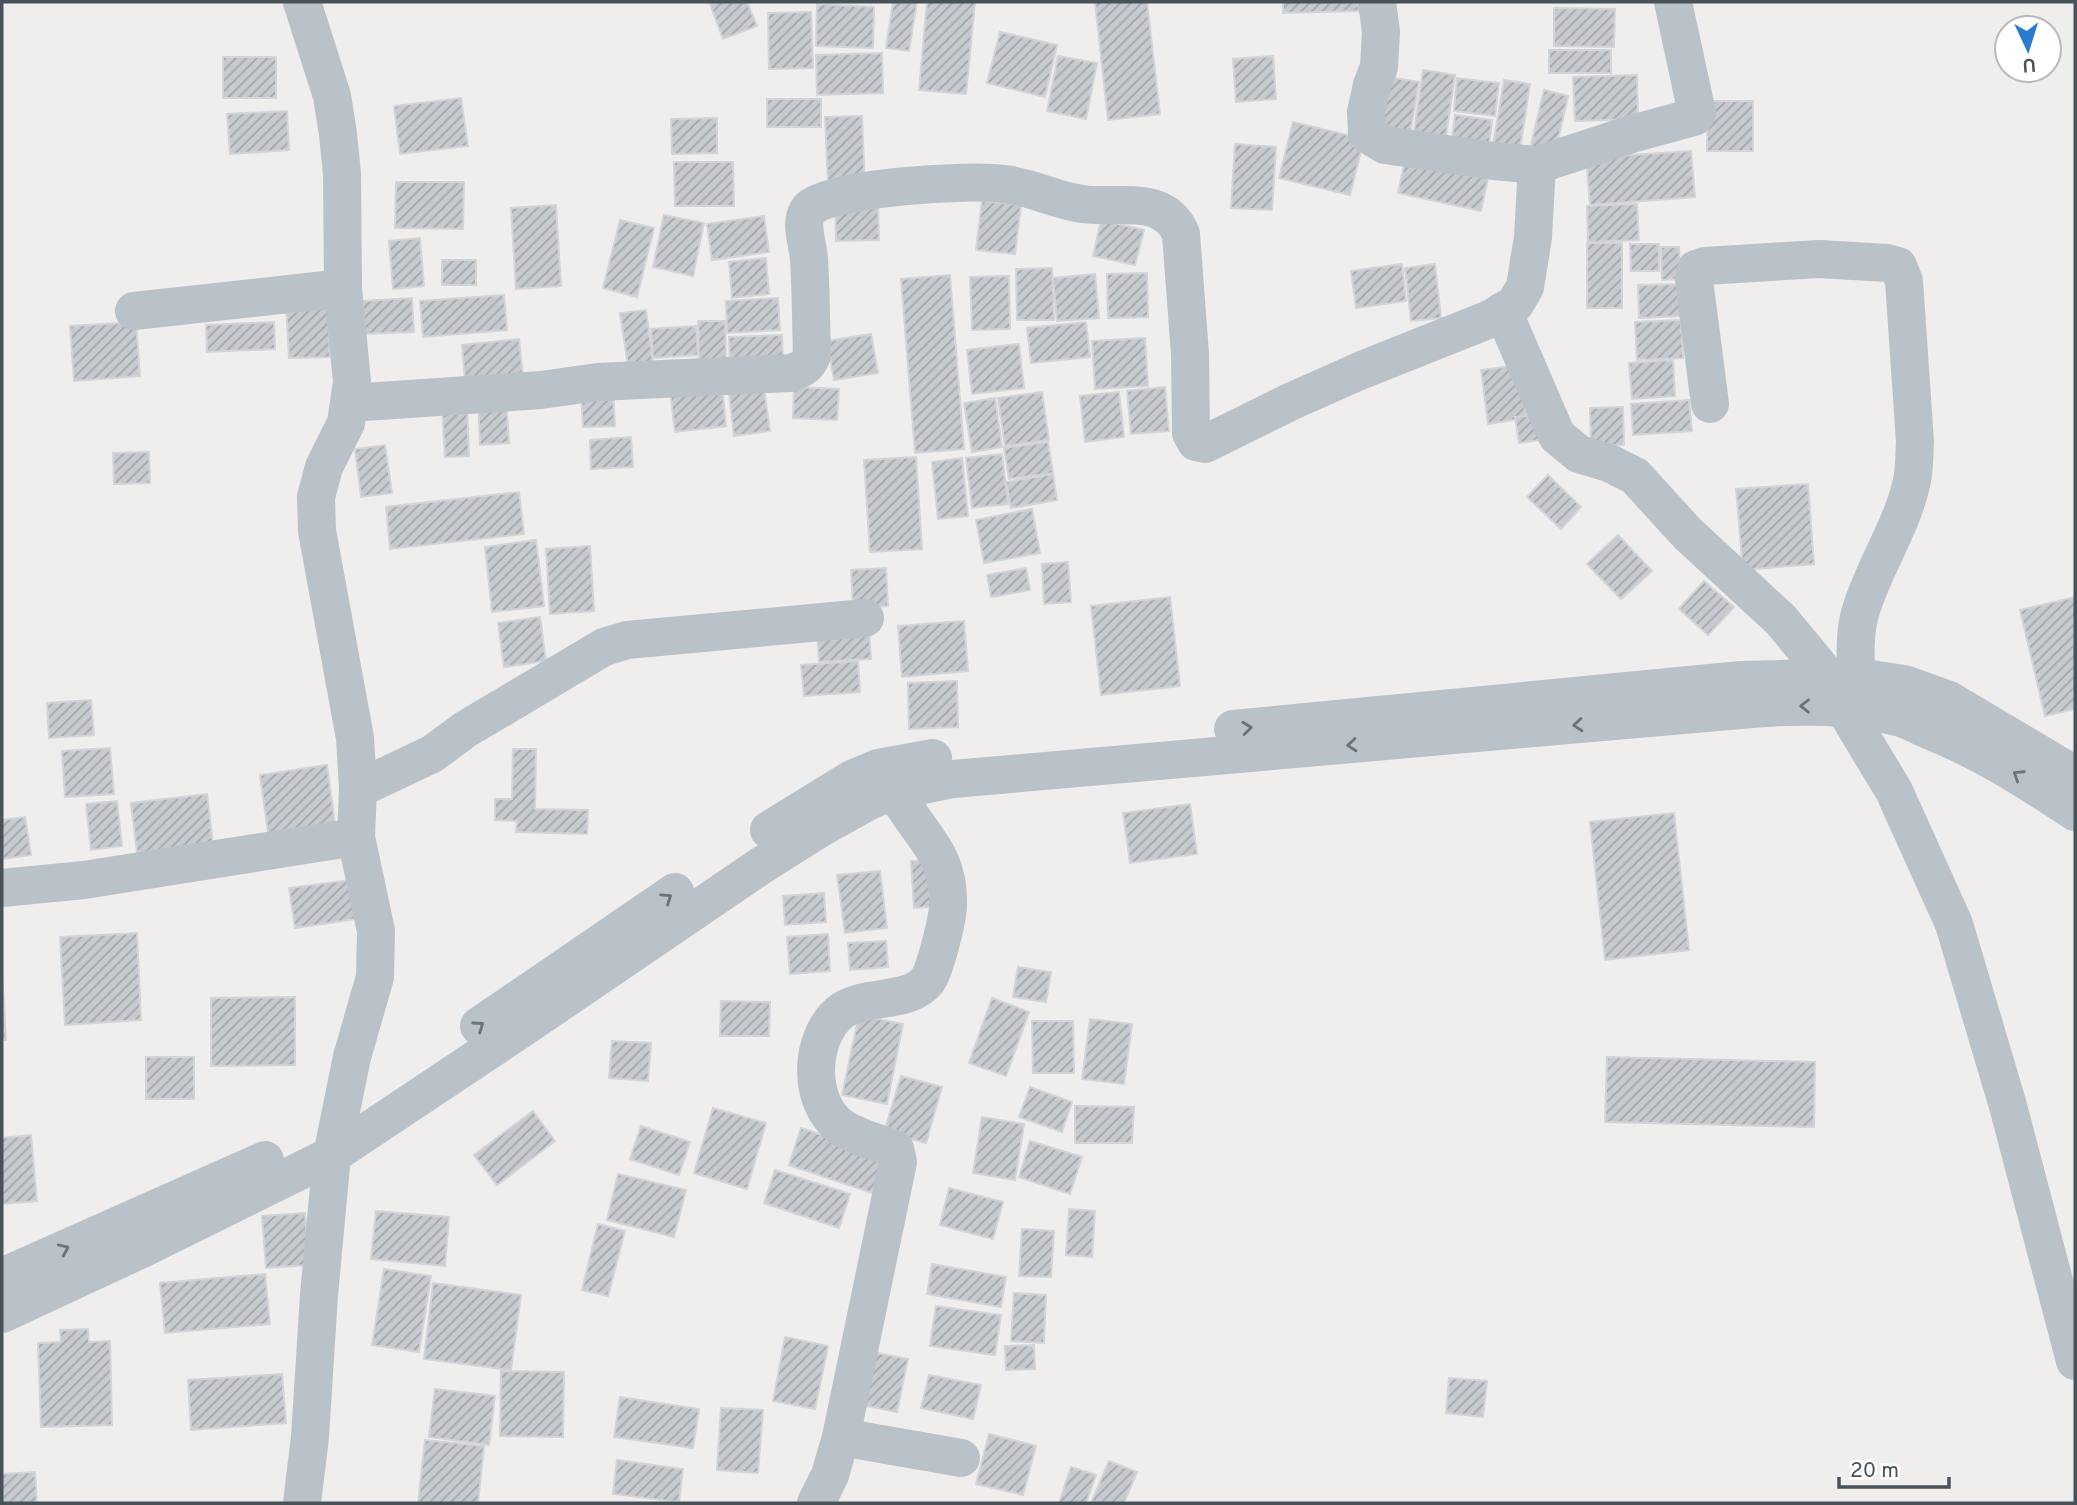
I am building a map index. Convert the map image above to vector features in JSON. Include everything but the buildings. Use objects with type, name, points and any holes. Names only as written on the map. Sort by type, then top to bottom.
[{"type":"street","points":[[302,2],[332,96],[338,134],[342,174],[343,288],[352,382],[346,423],[324,467],[316,497],[317,531],[355,738],[358,789],[356,837],[376,931],[375,977],[352,1057],[335,1138],[302,1503]]},
{"type":"street","points":[[1377,2],[1381,32],[1379,67],[1366,112],[1367,134],[1385,145],[1537,165],[1635,132],[1695,117],[1697,113],[1673,2]]},
{"type":"street","points":[[350,403],[541,390],[598,382],[791,373],[803,369],[812,355],[805,217],[808,209],[874,189],[936,183],[1003,183],[1060,200],[1159,209],[1176,223],[1181,234],[1191,433],[1199,444],[1214,440],[1362,370],[1490,319],[1515,304],[1525,287],[1533,237],[1537,165]]},
{"type":"street","points":[[1710,404],[1694,280],[1696,269],[1705,266],[1818,259],[1887,262],[1898,266],[1904,281],[1915,442],[1914,464],[1904,504],[1860,612],[1847,693]]},
{"type":"street","points":[[134,311],[343,288]]},
{"type":"street","points":[[1503,311],[1556,436],[1579,454],[1609,463],[1635,476],[1686,533],[1781,621],[1847,693],[1954,924],[2008,1107],[2075,1361]]},
{"type":"street","points":[[358,789],[432,754],[466,729],[604,647],[627,640],[865,618]]},
{"type":"street","points":[[2,1314],[170,1236],[524,1027],[762,865],[871,800],[893,778],[953,779],[1752,709],[1793,705],[1904,684],[1949,700],[2075,775]]},
{"type":"street","points":[[1847,693],[1999,762],[2075,812]]},
{"type":"street","points":[[816,1503],[830,1475],[841,1437],[898,1162],[895,1149],[841,1127],[824,1107],[816,1083],[816,1060],[827,1028],[844,1010],[876,999],[915,992],[929,980],[948,905],[944,867],[893,778]]},
{"type":"street","points":[[2,888],[84,880],[356,837]]},
{"type":"street","points":[[2,1277],[243,1171],[335,1138]]},
{"type":"street","points":[[841,1437],[961,1458]]}]
